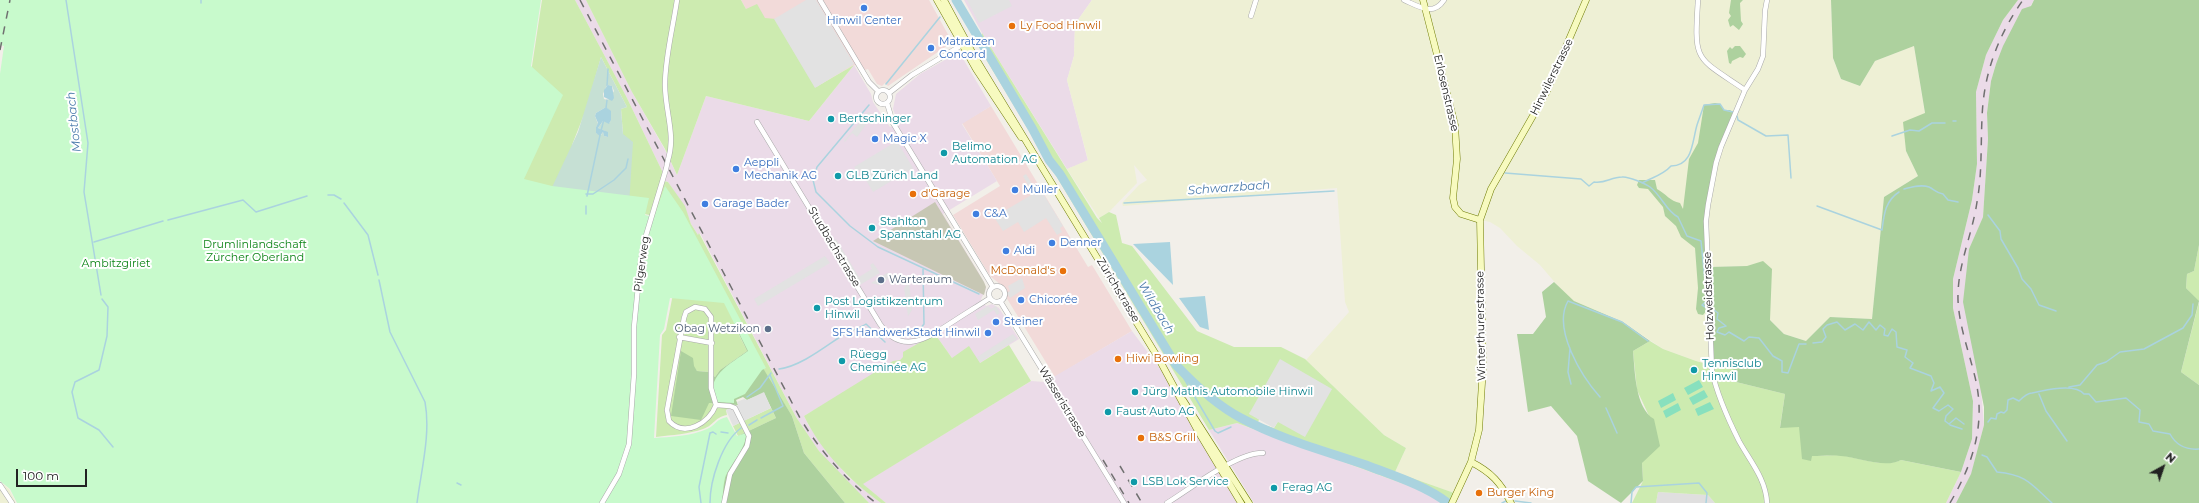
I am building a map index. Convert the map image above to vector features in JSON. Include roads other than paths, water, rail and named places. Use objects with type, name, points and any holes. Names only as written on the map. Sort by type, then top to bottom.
[{"type":"main road","name":"Zürichstrasse","points":[[937,0],[964,44],[990,92],[1014,128],[1028,144],[1181,397],[1195,427],[1249,503]]},
{"type":"main road","name":"Zürichstrasse","points":[[944,0],[964,44]]},
{"type":"main road","name":"Erlosenstrasse","points":[[1423,0],[1455,126],[1457,160],[1453,198],[1455,207],[1461,214],[1480,220]]},
{"type":"main road","name":"Hinwilerstrasse","points":[[1513,151],[1546,93],[1586,0]]},
{"type":"main road","name":"Winterthurerstrasse","points":[[1453,501],[1471,462],[1479,430],[1482,391],[1480,220],[1491,189],[1513,151]]},
{"type":"main road","points":[[1471,462],[1495,477],[1503,488],[1510,503]]},
{"type":"main road","name":"Zürichstrasse","points":[[1223,468],[1241,503]]},
{"type":"street","name":"Pilgerweg","points":[[602,503],[619,474],[629,444],[634,374],[634,327],[640,267],[645,236],[666,169],[672,137],[666,99],[665,76],[677,0]]},
{"type":"street","points":[[820,0],[869,82],[878,91]]},
{"type":"street","points":[[1251,16],[1256,0]]},
{"type":"street","points":[[1404,0],[1425,10],[1432,10],[1440,5],[1444,0]]},
{"type":"street","points":[[1698,0],[1696,30],[1698,52],[1712,69],[1745,90]]},
{"type":"street","name":"Holzweidstrasse","points":[[1767,0],[1765,10],[1763,56],[1758,69],[1745,90],[1716,163],[1706,221],[1712,371],[1719,396],[1734,430],[1762,480],[1767,503]]},
{"type":"street","points":[[889,93],[912,75],[964,44]]},
{"type":"street","points":[[878,91],[885,90],[889,93]]},
{"type":"street","points":[[878,91],[876,94],[876,101],[882,104],[887,103]]},
{"type":"street","points":[[889,93],[890,97],[887,103],[893,123],[993,287]]},
{"type":"street","name":"Studbachstrasse","points":[[757,122],[880,324],[891,335],[906,342],[924,340],[990,298]]},
{"type":"street","points":[[998,286],[1003,290],[1004,296],[1000,300],[995,301],[990,298],[990,291],[993,287],[998,286]]},
{"type":"street","name":"Wässeristrasse","points":[[1000,300],[1124,503]]},
{"type":"street","points":[[695,307],[702,308],[711,317],[712,343],[711,388],[716,405],[708,419],[696,426],[678,427],[671,423],[668,419],[667,410],[679,337],[686,312],[695,307]]},
{"type":"street","points":[[679,337],[712,343]]},
{"type":"street","points":[[716,405],[735,408],[749,439],[730,474],[724,503]]},
{"type":"street","points":[[1167,503],[1223,468],[1247,456],[1263,453]]},
{"type":"street","points":[[0,484],[12,503]]},
{"type":"water","points":[[608,85],[612,86],[614,98],[612,101],[604,97],[604,90]]},
{"type":"water","points":[[606,107],[611,111],[611,120],[609,124],[603,121],[598,128],[608,132],[608,137],[604,136],[603,132],[600,136],[596,133],[598,123],[595,116],[596,113]]},
{"type":"water","points":[[1170,242],[1173,285],[1133,244]]},
{"type":"water","points":[[1205,296],[1209,330],[1200,327],[1179,298]]},
{"type":"waterway","name":"Mostbach","points":[[66,0],[88,143],[84,192],[101,295]]},
{"type":"waterway","name":"Wildbach","points":[[956,0],[1032,128],[1049,160],[1060,174],[1176,365],[1206,394],[1241,418],[1271,432],[1408,481],[1429,491],[1448,503]]},
{"type":"waterway","points":[[886,84],[940,17]]},
{"type":"waterway","points":[[607,86],[608,69]]},
{"type":"waterway","points":[[606,108],[607,100]]},
{"type":"waterway","points":[[1642,183],[1661,174],[1671,166],[1684,162],[1688,158],[1704,105],[1720,104],[1724,110],[1733,112]]},
{"type":"waterway","points":[[869,105],[817,167],[813,180],[816,192],[850,226],[878,247],[979,294]]},
{"type":"waterway","points":[[1737,116],[1738,120],[1766,136],[1788,135],[1791,178]]},
{"type":"waterway","points":[[601,131],[604,119]]},
{"type":"waterway","points":[[1892,136],[1910,130],[1919,131],[1932,123],[1945,123]]},
{"type":"waterway","points":[[587,196],[600,135]]},
{"type":"waterway","points":[[586,194],[593,194],[614,180],[626,168],[628,159]]},
{"type":"waterway","name":"Schwarzbach","points":[[1505,173],[1581,179],[1589,186],[1594,182],[1625,177],[1637,180],[1650,187],[1670,211],[1678,217],[1687,236],[1701,241],[1707,301],[1702,305],[1707,308]]},
{"type":"waterway","points":[[1904,189],[1916,186],[1926,186],[1943,194],[1948,200],[1958,202]]},
{"type":"waterway","name":"Schwarzbach","points":[[1124,203],[1334,191]]},
{"type":"waterway","points":[[1817,206],[1882,230],[1888,204],[1899,192]]},
{"type":"waterway","points":[[328,195],[334,195],[341,199]]},
{"type":"waterway","name":"Mostbach","points":[[168,220],[243,200],[256,212],[307,196]]},
{"type":"waterway","points":[[344,203],[368,235],[378,275]]},
{"type":"waterway","points":[[586,206],[586,214]]},
{"type":"waterway","points":[[1988,215],[2000,231],[2001,239],[2018,268],[2022,279],[2031,289],[2039,305],[2056,311]]},
{"type":"waterway","name":"Mostbach","points":[[94,242],[163,221]]},
{"type":"waterway","points":[[916,334],[924,324],[923,269]]},
{"type":"waterway","points":[[379,280],[390,332],[425,402],[427,414],[426,440],[417,503]]},
{"type":"waterway","name":"Mostbach","points":[[102,299],[108,307],[107,336],[99,370],[75,382],[72,392],[78,418],[99,430],[113,447]]},
{"type":"waterway","points":[[1600,397],[1585,378],[1571,352],[1566,338],[1564,312],[1568,301],[1622,322],[1648,341]]},
{"type":"waterway","points":[[2069,387],[2080,385],[2097,365],[2106,362],[2120,352],[2144,349],[2183,328],[2192,315],[2193,304]]},
{"type":"waterway","name":"Schwarzbach","points":[[1714,310],[1718,313],[1717,319],[1726,326],[1719,328],[1717,332],[1725,335],[1729,332],[1744,341],[1749,337],[1759,338],[1773,356],[1782,361],[1782,372],[1788,373],[1799,344],[1806,344]]},
{"type":"waterway","name":"Schwarzbach","points":[[1813,343],[1822,342],[1826,337],[1823,329],[1827,325],[1837,322],[1845,330],[1855,324],[1863,330],[1869,322],[1876,330],[1880,325],[1885,329],[1884,335],[1888,336],[1892,329],[1896,332],[1897,347],[1907,350],[1905,357],[1913,363],[1910,368],[1931,376],[1934,383],[1931,391],[1940,387],[1944,393],[1933,408],[1939,411],[1948,405],[1953,409],[1946,416],[1945,421],[1949,424],[1956,418],[1964,424]]},
{"type":"waterway","points":[[779,369],[796,364],[823,349],[846,333],[866,324],[885,342]]},
{"type":"waterway","points":[[1570,348],[1568,372],[1571,384]]},
{"type":"waterway","points":[[1176,365],[1215,431],[1218,433],[1231,427]]},
{"type":"waterway","points":[[747,397],[760,388],[771,373]]},
{"type":"waterway","points":[[761,418],[783,406],[770,375]]},
{"type":"waterway","name":"Schwarzbach","points":[[1988,422],[1991,418],[1996,419],[1997,414],[2001,412],[2004,413],[2007,410],[2008,400],[2013,398],[2019,401],[2030,393],[2067,388],[2080,391],[2084,394],[2089,394],[2096,402],[2126,398],[2140,410],[2139,422],[2149,424],[2153,431],[2170,434],[2178,444],[2186,448],[2199,449]]},
{"type":"waterway","points":[[2039,394],[2046,411],[2067,441]]},
{"type":"waterway","points":[[1606,408],[1617,433]]},
{"type":"waterway","points":[[749,425],[757,420]]},
{"type":"waterway","points":[[1950,425],[1962,429]]},
{"type":"waterway","points":[[710,503],[712,484],[718,462],[728,442],[741,428]]},
{"type":"waterway","points":[[701,503],[699,487],[710,433],[713,432],[716,434]]},
{"type":"waterway","points":[[721,432],[728,433]]},
{"type":"waterway","points":[[1982,455],[1987,457],[1997,472],[2007,473],[2022,478],[2052,503]]},
{"type":"waterway","points":[[457,483],[461,485]]},
{"type":"waterway","points":[[1631,503],[1632,492],[1636,487],[1699,483],[1707,493],[1706,503]]},
{"type":"waterway","points":[[1502,503],[1506,501]]},
{"type":"waterway","points":[[1515,501],[1531,503]]},
{"type":"railway","points":[[0,50],[10,0]]},
{"type":"railway","points":[[580,0],[800,418],[816,442],[834,464],[876,503]]},
{"type":"railway","points":[[1950,503],[1972,457],[1978,424],[1978,391],[1962,328],[1958,300],[1958,287],[1962,263],[1975,215],[1979,190],[1982,115],[1985,89],[1996,49],[2008,24],[2023,0]]},
{"type":"railway","points":[[1103,460],[1129,503]]},
{"type":"railway","points":[[1120,466],[1142,503]]},
{"type":"place","name":"Hinwil Center","points":[[864,8]]},
{"type":"place","name":"Ly Food Hinwil","points":[[1012,26]]},
{"type":"place","name":"Matratzen Concord","points":[[931,48]]},
{"type":"place","name":"Bertschinger","points":[[831,119]]},
{"type":"place","name":"Magic X","points":[[875,139]]},
{"type":"place","name":"Belimo Automation AG","points":[[944,153]]},
{"type":"place","name":"Aeppli Mechanik AG","points":[[736,169]]},
{"type":"place","name":"GLB Zürich Land","points":[[838,176]]},
{"type":"place","name":"Müller","points":[[1015,190]]},
{"type":"place","name":"d'Garage","points":[[913,194]]},
{"type":"place","name":"Garage Bader","points":[[705,204]]},
{"type":"place","name":"C&A","points":[[976,214]]},
{"type":"place","name":"Stahlton Spannstahl AG","points":[[872,228]]},
{"type":"place","name":"Denner","points":[[1052,243]]},
{"type":"place","name":"Aldi","points":[[1006,251]]},
{"type":"place","name":"McDonald's","points":[[1063,271]]},
{"type":"place","name":"Warteraum","points":[[881,280]]},
{"type":"place","name":"Chicorée","points":[[1021,300]]},
{"type":"place","name":"Post Logistikzentrum Hinwil","points":[[817,308]]},
{"type":"place","name":"Steiner","points":[[996,322]]},
{"type":"place","name":"Obag Wetzikon","points":[[768,329]]},
{"type":"place","name":"SFS HandwerkStadt Hinwil","points":[[988,333]]},
{"type":"place","name":"Hiwi Bowling","points":[[1118,359]]},
{"type":"place","name":"Rüegg Cheminée AG","points":[[842,361]]},
{"type":"place","name":"Tennisclub Hinwil","points":[[1694,370]]},
{"type":"place","name":"Jürg Mathis Automobile Hinwil","points":[[1135,392]]},
{"type":"place","name":"Faust Auto AG","points":[[1108,412]]},
{"type":"place","name":"B&S Grill","points":[[1141,438]]},
{"type":"place","name":"LSB Lok Service","points":[[1134,482]]},
{"type":"place","name":"Ferag AG","points":[[1274,488]]},
{"type":"place","name":"Burger King","points":[[1479,493]]},
{"type":"park label","name":"Drumlinlandschaft Zürcher Oberland","points":[[255,251]]},
{"type":"park label","name":"Ambitzgiriet","points":[[116,264]]}]
